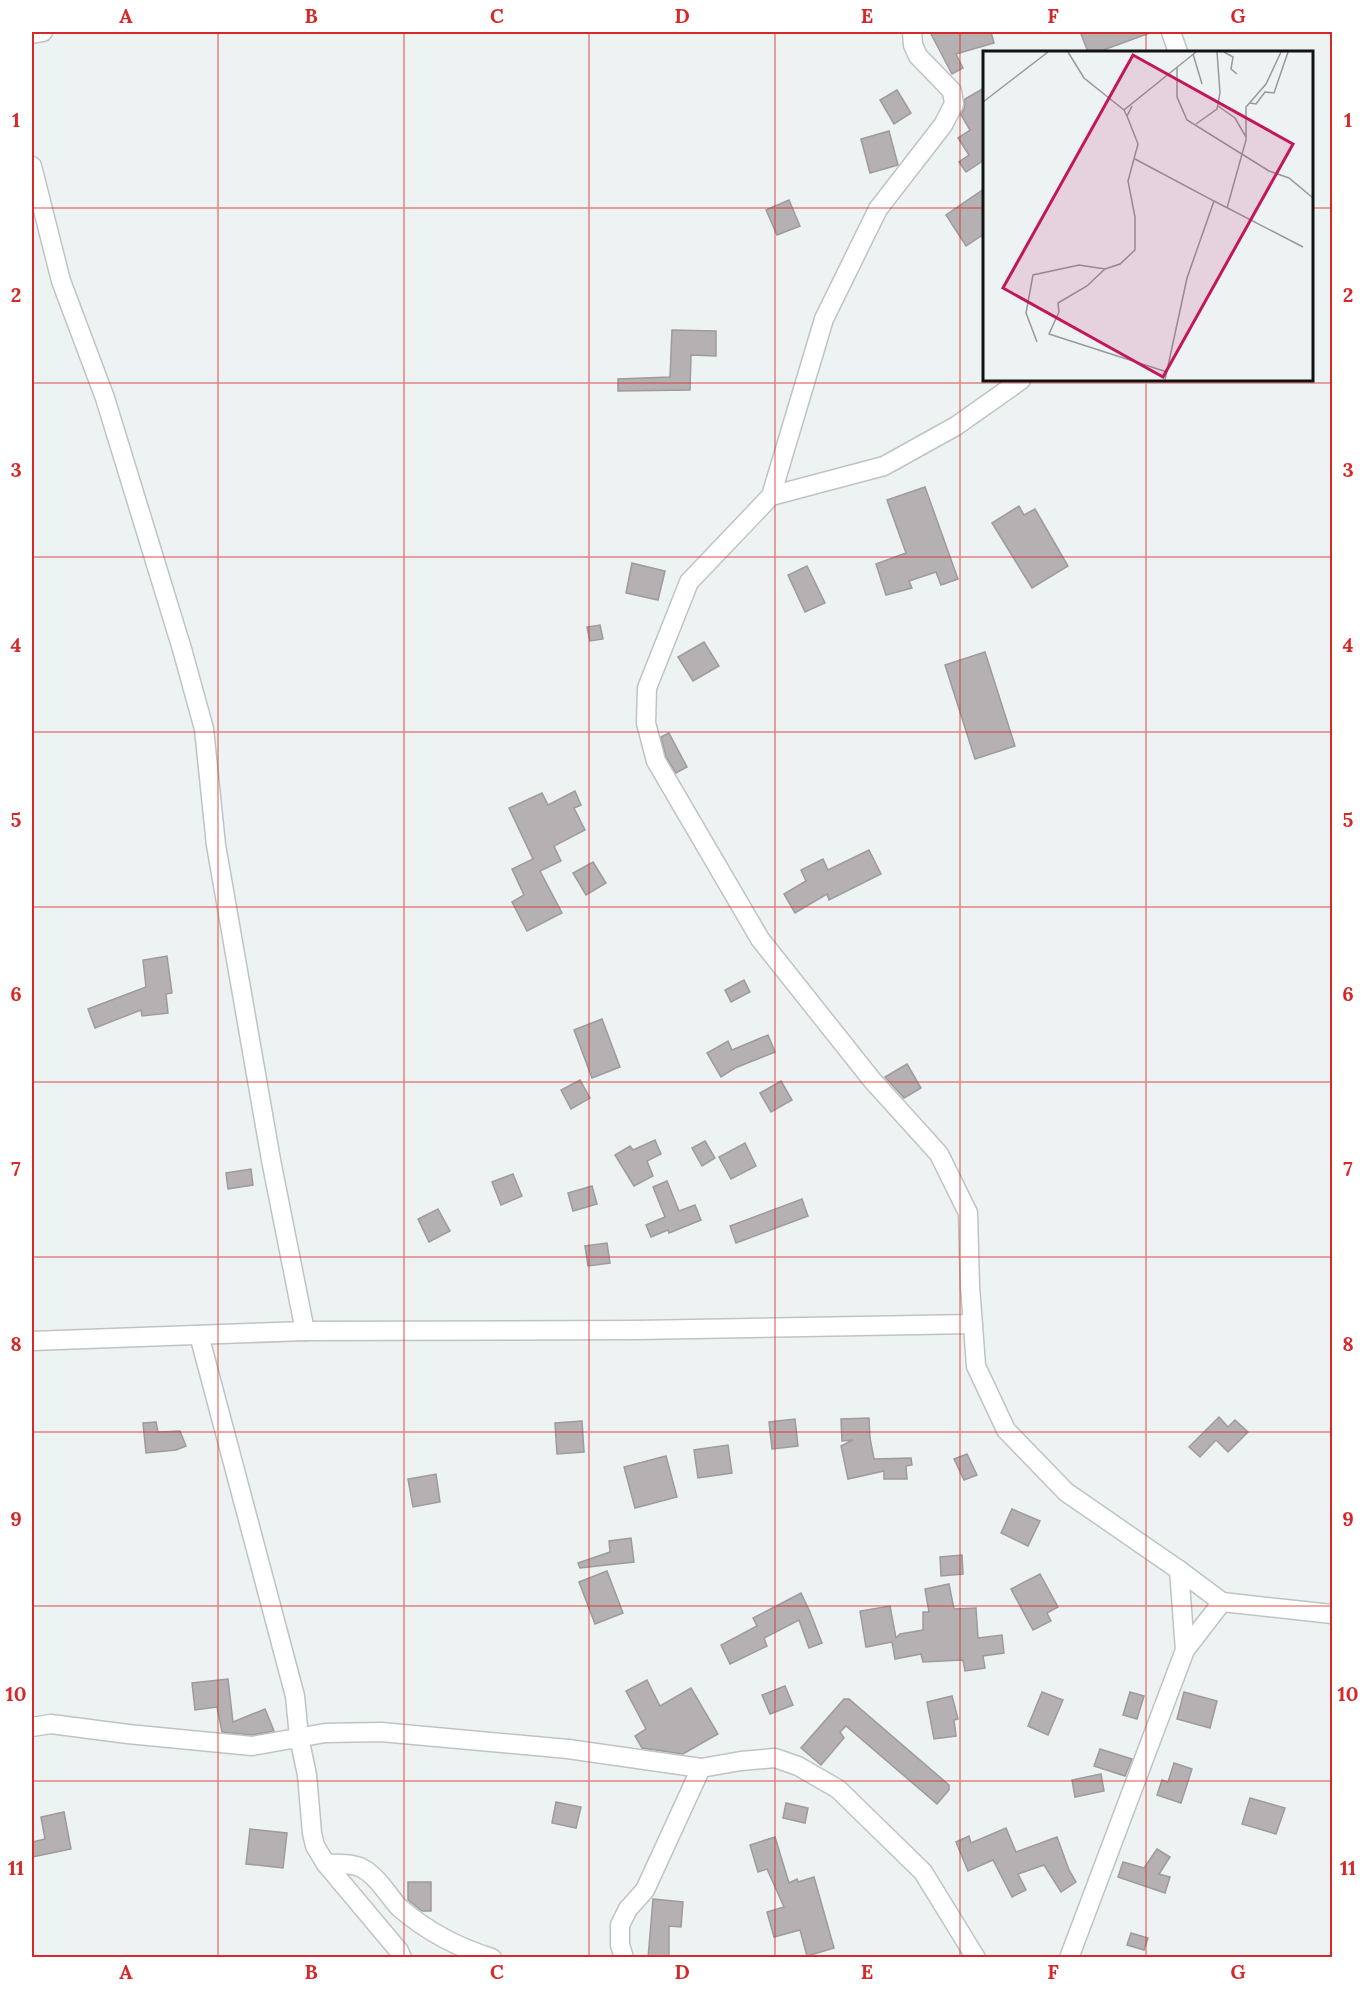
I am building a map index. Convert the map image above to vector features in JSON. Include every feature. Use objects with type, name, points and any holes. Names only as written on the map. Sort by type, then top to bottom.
[{"type":"street","points":[[32,34],[42,32]]},
{"type":"street","points":[[912,32],[913,45],[918,56],[952,91],[954,104],[943,125],[878,209],[824,319],[771,496],[689,582],[647,688],[646,723],[656,761],[760,939],[872,1080],[939,1154],[968,1213],[976,1366],[1006,1430],[1066,1492],[1222,1602],[1332,1614]]},
{"type":"street","points":[[1171,32],[1178,51]]},
{"type":"street","points":[[32,166],[61,281],[105,398],[183,649],[204,729],[218,857],[271,1160],[305,1331]]},
{"type":"street","points":[[771,496],[884,466],[956,426],[1020,381]]},
{"type":"street","points":[[32,1341],[305,1331],[637,1330],[973,1324]]},
{"type":"street","points":[[199,1335],[295,1696],[315,1846],[326,1864],[399,1951],[402,1958]]},
{"type":"street","points":[[1179,1570],[1185,1650]]},
{"type":"street","points":[[1069,1958],[1185,1650],[1222,1602]]},
{"type":"street","points":[[32,1727],[51,1724],[252,1746],[325,1733],[381,1732],[568,1749],[701,1768],[775,1758],[798,1767],[838,1789],[923,1872],[976,1958]]},
{"type":"street","points":[[624,1958],[620,1945],[620,1925],[628,1909],[645,1890],[701,1768]]},
{"type":"street","points":[[326,1864],[352,1863],[366,1870],[379,1882],[399,1908],[423,1926],[469,1951],[492,1958]]},
{"type":"building","points":[[930,32],[991,32],[994,43],[956,54],[963,68],[952,74]]},
{"type":"building","points":[[1150,32],[1101,51],[1088,51],[1081,34]]},
{"type":"building","points":[[983,89],[983,161],[966,172],[959,162],[969,155],[958,138],[970,130],[961,115],[965,99]]},
{"type":"building","points":[[897,90],[911,113],[894,124],[880,100]]},
{"type":"building","points":[[889,131],[898,165],[870,173],[861,139]]},
{"type":"building","points":[[983,190],[983,235],[966,246],[946,215]]},
{"type":"building","points":[[789,200],[800,226],[777,235],[766,210]]},
{"type":"building","points":[[672,330],[716,331],[716,356],[691,355],[690,390],[618,391],[618,379],[670,377]]},
{"type":"building","points":[[925,487],[958,579],[941,585],[936,572],[909,581],[912,588],[886,595],[876,564],[906,553],[887,500]]},
{"type":"building","points":[[1019,506],[1024,515],[1035,509],[1068,566],[1032,588],[992,523]]},
{"type":"building","points":[[632,563],[665,571],[658,600],[626,593]]},
{"type":"building","points":[[807,566],[825,603],[805,612],[788,575]]},
{"type":"building","points":[[600,625],[603,639],[590,641],[587,627]]},
{"type":"building","points":[[704,642],[719,666],[693,681],[678,657]]},
{"type":"building","points":[[985,652],[1015,746],[975,759],[945,665]]},
{"type":"building","points":[[669,733],[687,767],[676,773],[666,757],[661,737]]},
{"type":"building","points":[[575,791],[581,805],[574,808],[585,830],[554,846],[561,861],[540,871],[562,913],[527,931],[512,902],[524,895],[512,869],[533,859],[509,808],[542,793],[548,805]]},
{"type":"building","points":[[869,850],[881,874],[829,900],[827,894],[795,913],[784,894],[806,881],[801,870],[823,859],[828,870]]},
{"type":"building","points":[[593,862],[606,883],[586,895],[573,873]]},
{"type":"building","points":[[167,956],[172,993],[166,994],[168,1013],[142,1016],[141,1010],[95,1028],[88,1009],[146,987],[143,960]]},
{"type":"building","points":[[744,980],[750,992],[731,1002],[725,990]]},
{"type":"building","points":[[602,1019],[620,1067],[592,1078],[574,1030]]},
{"type":"building","points":[[768,1035],[775,1052],[735,1068],[721,1077],[707,1053],[728,1041],[732,1050]]},
{"type":"building","points":[[907,1064],[921,1088],[904,1098],[885,1077]]},
{"type":"building","points":[[580,1080],[590,1098],[571,1109],[561,1090]]},
{"type":"building","points":[[781,1081],[792,1100],[771,1112],[760,1093]]},
{"type":"building","points":[[655,1140],[661,1154],[647,1161],[653,1176],[634,1186],[615,1155],[630,1146],[633,1150]]},
{"type":"building","points":[[705,1141],[715,1158],[702,1166],[692,1148]]},
{"type":"building","points":[[745,1143],[756,1166],[731,1179],[719,1157]]},
{"type":"building","points":[[251,1169],[253,1185],[228,1189],[226,1173]]},
{"type":"building","points":[[513,1174],[522,1196],[501,1205],[492,1182]]},
{"type":"building","points":[[667,1181],[679,1211],[695,1205],[701,1220],[669,1233],[668,1230],[651,1237],[646,1225],[665,1217],[653,1187]]},
{"type":"building","points":[[592,1186],[597,1204],[573,1211],[568,1193]]},
{"type":"building","points":[[802,1199],[808,1216],[736,1243],[730,1226]]},
{"type":"building","points":[[438,1209],[450,1231],[429,1242],[418,1219]]},
{"type":"building","points":[[607,1243],[610,1263],[588,1266],[585,1246]]},
{"type":"building","points":[[1219,1417],[1228,1427],[1235,1420],[1248,1432],[1228,1452],[1216,1440],[1200,1457],[1189,1447]]},
{"type":"building","points":[[869,1418],[874,1459],[911,1458],[912,1465],[906,1466],[907,1479],[884,1479],[884,1471],[848,1479],[841,1446],[853,1440],[842,1441],[841,1419]]},
{"type":"building","points":[[795,1419],[798,1446],[772,1449],[769,1422]]},
{"type":"building","points":[[582,1421],[584,1452],[557,1454],[555,1423]]},
{"type":"building","points":[[156,1422],[158,1432],[180,1431],[186,1446],[176,1450],[146,1453],[143,1423]]},
{"type":"building","points":[[728,1445],[732,1473],[698,1478],[694,1450]]},
{"type":"building","points":[[967,1454],[977,1475],[964,1480],[954,1459]]},
{"type":"building","points":[[666,1456],[677,1497],[635,1508],[624,1467]]},
{"type":"building","points":[[436,1474],[440,1502],[413,1507],[408,1479]]},
{"type":"building","points":[[1012,1509],[1040,1521],[1028,1546],[1001,1533]]},
{"type":"building","points":[[631,1538],[634,1562],[580,1568],[578,1563],[610,1552],[609,1541]]},
{"type":"building","points":[[962,1555],[963,1574],[941,1576],[940,1557]]},
{"type":"building","points":[[607,1571],[623,1613],[595,1624],[579,1582]]},
{"type":"building","points":[[1040,1574],[1058,1607],[1047,1613],[1051,1621],[1033,1630],[1011,1589]]},
{"type":"building","points":[[949,1584],[954,1609],[976,1608],[978,1638],[1002,1635],[1004,1653],[983,1656],[985,1668],[965,1671],[963,1660],[923,1662],[921,1654],[895,1659],[892,1642],[866,1647],[860,1611],[890,1606],[896,1638],[900,1634],[923,1630],[923,1612],[929,1612],[925,1589]]},
{"type":"building","points":[[801,1593],[822,1643],[809,1648],[799,1620],[764,1638],[767,1646],[730,1664],[721,1645],[757,1626],[753,1618]]},
{"type":"building","points":[[228,1679],[233,1722],[265,1709],[274,1731],[252,1735],[222,1732],[217,1707],[195,1710],[192,1683]]},
{"type":"building","points":[[647,1680],[660,1706],[691,1688],[718,1734],[683,1754],[642,1748],[635,1736],[646,1729],[626,1691]]},
{"type":"building","points":[[785,1686],[793,1705],[770,1714],[762,1695]]},
{"type":"building","points":[[1042,1692],[1063,1700],[1048,1735],[1028,1726]]},
{"type":"building","points":[[1130,1692],[1144,1696],[1137,1719],[1123,1715]]},
{"type":"building","points":[[1184,1692],[1217,1701],[1210,1728],[1177,1719]]},
{"type":"building","points":[[952,1696],[958,1719],[954,1720],[956,1736],[934,1739],[927,1702]]},
{"type":"building","points":[[844,1699],[849,1699],[949,1785],[949,1790],[937,1804],[846,1726],[840,1732],[844,1738],[821,1765],[801,1748]]},
{"type":"building","points":[[1100,1749],[1132,1759],[1125,1776],[1094,1766]]},
{"type":"building","points":[[1174,1763],[1192,1769],[1181,1803],[1157,1795],[1162,1780],[1168,1782]]},
{"type":"building","points":[[1101,1774],[1104,1791],[1075,1797],[1072,1780]]},
{"type":"building","points":[[1250,1798],[1285,1808],[1276,1834],[1242,1824]]},
{"type":"building","points":[[556,1802],[581,1807],[576,1828],[552,1823]]},
{"type":"building","points":[[786,1803],[808,1808],[805,1823],[783,1818]]},
{"type":"building","points":[[64,1812],[71,1849],[32,1857],[32,1842],[45,1839],[41,1817]]},
{"type":"building","points":[[1006,1828],[1016,1852],[1057,1837],[1076,1882],[1061,1892],[1044,1865],[1018,1874],[1026,1890],[1012,1897],[993,1860],[968,1871],[956,1842],[969,1836],[971,1843]]},
{"type":"building","points":[[250,1829],[287,1833],[283,1868],[246,1864]]},
{"type":"building","points":[[775,1837],[789,1883],[797,1879],[798,1882],[814,1877],[834,1948],[807,1956],[800,1930],[774,1937],[767,1912],[784,1907],[767,1869],[758,1872],[750,1845]]},
{"type":"building","points":[[1157,1849],[1170,1857],[1159,1874],[1170,1877],[1165,1893],[1118,1877],[1123,1862],[1144,1868]]},
{"type":"building","points":[[408,1882],[431,1882],[431,1911],[422,1911],[408,1900]]},
{"type":"building","points":[[653,1899],[683,1902],[681,1927],[669,1926],[669,1958],[648,1958]]},
{"type":"building","points":[[1131,1933],[1148,1938],[1144,1950],[1127,1945]]}]
